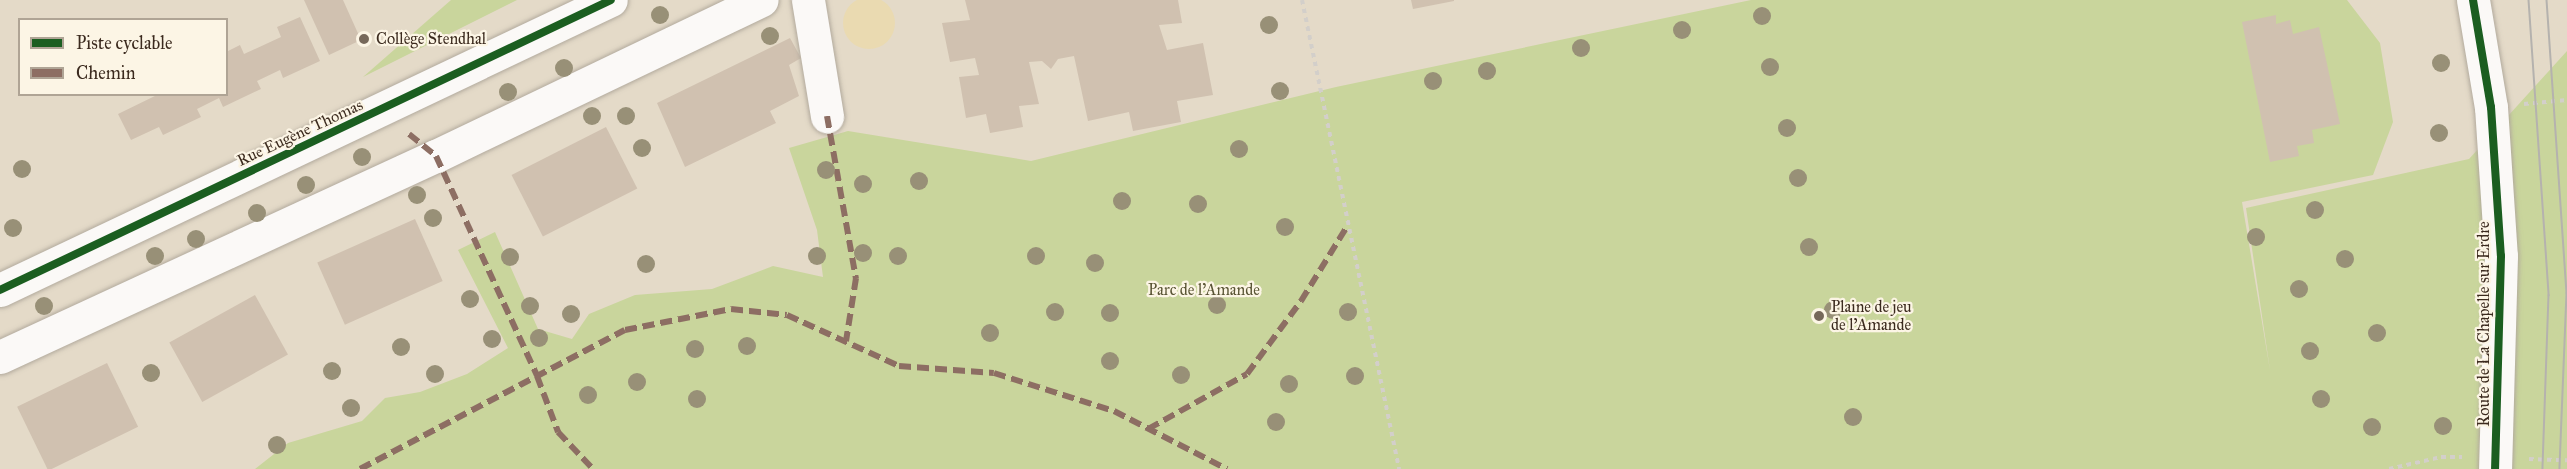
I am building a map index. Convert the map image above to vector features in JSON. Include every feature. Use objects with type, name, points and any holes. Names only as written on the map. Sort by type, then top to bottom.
[{"type":"street","name":"Rue Eugène Thomas","points":[[0,290],[611,0]]},
{"type":"street","points":[[0,357],[425,161],[762,0]]},
{"type":"street","points":[[808,0],[827,116]]},
{"type":"street","name":"Route de La Chapelle sur Erdre","points":[[2473,0],[2491,107],[2501,256],[2494,462]]},
{"type":"path","points":[[1302,0],[1399,469]]},
{"type":"path","points":[[2491,107],[2567,100]]},
{"type":"path","points":[[2389,469],[2441,457],[2494,462],[2567,460]]},
{"type":"green space","points":[[451,0],[517,0],[363,77]]},
{"type":"green space","name":"Parc de l'Amande","points":[[1751,0],[2347,0],[2380,43],[2393,122],[2373,175],[2242,202],[2270,370],[2246,208],[2469,159],[2567,51],[2567,469],[255,469],[288,443],[362,421],[385,398],[420,392],[467,374],[508,348],[458,250],[495,232],[538,329],[572,339],[589,314],[635,295],[712,289],[773,266],[823,277],[817,230],[789,148],[848,131],[1031,161],[1336,87]]},
{"type":"sand","points":[[859,-1],[883,1],[891,9],[895,18],[895,28],[891,37],[883,45],[874,49],[864,49],[855,45],[847,37],[843,28],[843,18],[847,9]]},
{"type":"building","points":[[304,0],[343,0],[361,40],[329,55]]},
{"type":"building","points":[[965,0],[1178,0],[1182,23],[1159,25],[1167,50],[1203,43],[1213,95],[1177,101],[1181,122],[1133,131],[1129,112],[1088,121],[1074,56],[1058,59],[1051,69],[1042,61],[1029,62],[1039,104],[1019,106],[1023,127],[990,133],[986,114],[966,118],[959,77],[979,75],[975,58],[950,62],[942,23],[970,20]]},
{"type":"building","points":[[1411,0],[1454,0],[1454,1],[1413,9]]},
{"type":"building","points":[[2276,15],[2276,24],[2290,20],[2293,34],[2319,27],[2340,124],[2312,130],[2314,143],[2297,146],[2299,156],[2270,162],[2242,22]]},
{"type":"building","points":[[300,17],[320,61],[283,78],[280,70],[257,81],[261,89],[223,107],[219,98],[197,109],[201,117],[163,135],[159,127],[131,140],[118,114],[155,96],[228,96],[228,51],[240,45],[244,54],[281,37],[277,27]]},
{"type":"building","points":[[790,38],[801,58],[789,65],[799,96],[770,111],[776,123],[685,167],[657,103]]},
{"type":"building","points":[[606,127],[637,188],[543,237],[512,175]]},
{"type":"building","points":[[415,219],[443,281],[345,325],[317,263]]},
{"type":"building","points":[[255,295],[288,354],[202,402],[169,343]]},
{"type":"building","points":[[107,363],[138,427],[47,469],[17,407]]},
{"type":"tram line","points":[[2529,0],[2549,295],[2543,469]]},
{"type":"tram line","points":[[2547,0],[2567,293],[2560,469]]},
{"type":"marked path","points":[[827,116],[856,278],[846,341]]},
{"type":"marked path","points":[[409,134],[436,156],[537,376],[558,432],[593,469]]},
{"type":"marked path","points":[[1148,429],[1247,374],[1301,301],[1348,225]]},
{"type":"marked path","points":[[360,469],[625,330],[731,309],[787,315],[899,366],[994,373],[1114,411],[1227,469]]},
{"type":"cycle path","points":[[0,290],[611,0]]},
{"type":"cycle path","points":[[2473,0],[2491,107],[2501,256],[2495,469]]},
{"type":"place","name":"Collège Stendhal","points":[[364,39]]},
{"type":"place","name":"Plaine de jeu de l'Amande","points":[[1819,316]]}]
